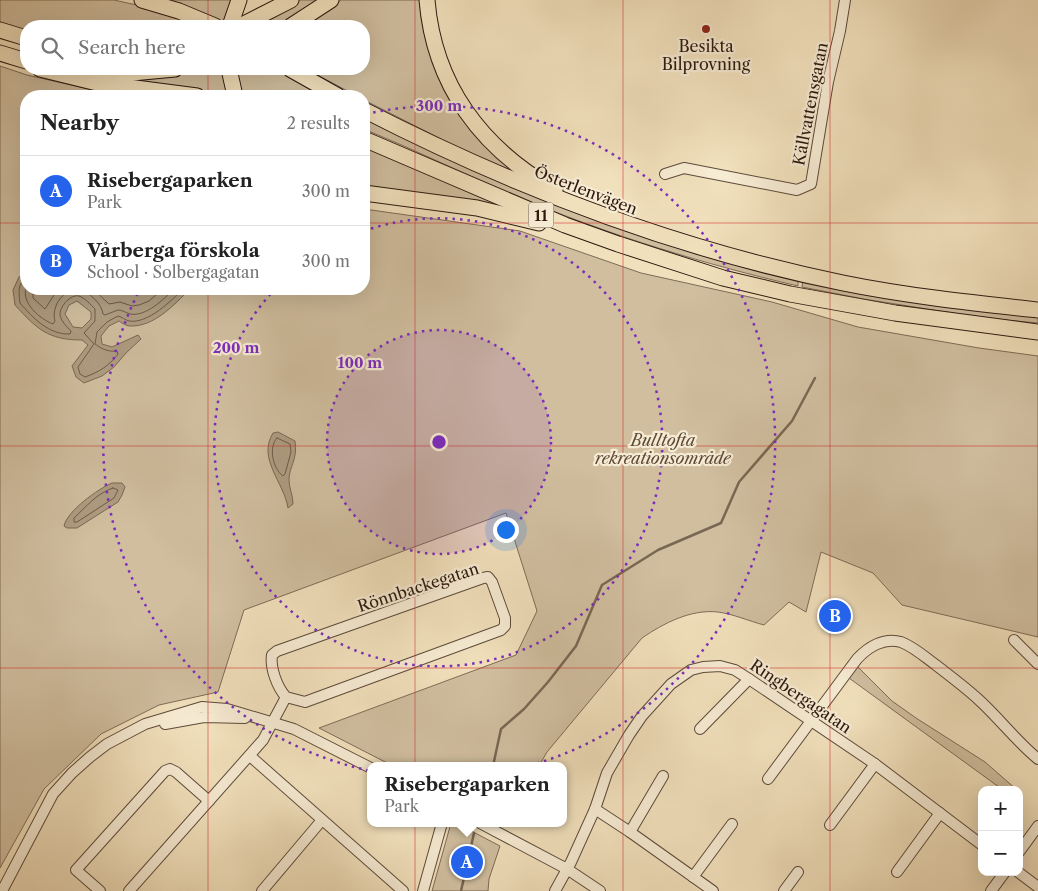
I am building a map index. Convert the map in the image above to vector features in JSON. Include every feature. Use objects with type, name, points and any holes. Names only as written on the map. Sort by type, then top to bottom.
[{"type":"highway","points":[[142,0],[200,20]]},
{"type":"highway","points":[[232,20],[239,0]]},
{"type":"highway","points":[[254,20],[291,0]]},
{"type":"highway","points":[[300,20],[331,0]]},
{"type":"highway","points":[[427,0],[432,36],[442,66],[468,116],[506,156],[552,189],[607,218]]},
{"type":"highway","points":[[0,30],[20,36]]},
{"type":"highway","points":[[3,54],[20,60]]},
{"type":"highway","points":[[64,75],[97,83],[151,90]]},
{"type":"highway","points":[[230,75],[234,90]]},
{"type":"highway","points":[[300,75],[327,90]]},
{"type":"highway","name":"Österlenvägen","points":[[370,113],[497,174],[607,218],[673,240],[844,283],[1038,310]]},
{"type":"highway","name":"11","points":[[370,142],[564,225],[723,278],[895,314],[1038,332]]},
{"type":"highway","points":[[370,194],[452,204],[503,213],[723,278]]},
{"type":"street","name":"Källvattensgatan","points":[[665,174],[684,168],[797,190],[810,184],[845,0]]},
{"type":"street","name":"Rönnbackegatan","points":[[488,577],[492,582],[505,618],[506,626],[501,630],[305,702],[286,697],[281,691],[271,663],[272,655],[277,652],[483,578],[488,577]]},
{"type":"street","points":[[1014,640],[1038,664]]},
{"type":"street","points":[[768,779],[865,650],[882,642],[900,642],[914,648],[979,699],[1022,746],[1038,759]]},
{"type":"street","name":"Ringbergagatan","points":[[555,891],[595,809],[607,773],[628,735],[642,716],[671,684],[691,670],[704,667],[720,666],[736,670],[875,764],[978,842]]},
{"type":"street","points":[[700,729],[749,679]]},
{"type":"street","points":[[129,891],[263,740],[286,697]]},
{"type":"street","points":[[2,891],[53,794],[90,757],[107,744],[125,735],[172,722],[204,717],[260,718],[294,729],[367,766]]},
{"type":"street","points":[[250,756],[403,891]]},
{"type":"street","points":[[830,825],[875,764]]},
{"type":"street","points":[[100,891],[76,870],[165,771],[170,769],[176,772],[209,801]]},
{"type":"street","points":[[630,832],[663,776]]},
{"type":"street","points":[[595,809],[713,891]]},
{"type":"street","points":[[897,872],[940,813]]},
{"type":"street","points":[[262,891],[322,820]]},
{"type":"street","points":[[693,877],[732,824]]},
{"type":"street","points":[[1023,847],[1038,826]]},
{"type":"street","points":[[423,891],[441,827]]},
{"type":"street","points":[[488,827],[567,869],[596,890]]},
{"type":"street","points":[[784,891],[798,872]]},
{"type":"street","points":[[991,891],[1002,876]]},
{"type":"street","points":[[1023,876],[1038,887]]},
{"type":"green space","points":[[0,0],[114,0],[141,6],[183,20],[20,20],[20,29],[0,22]]},
{"type":"green space","points":[[166,0],[234,0],[227,20],[215,20]]},
{"type":"green space","points":[[300,0],[322,0],[290,20],[265,20]]},
{"type":"green space","points":[[341,0],[423,0],[437,63],[526,178],[453,145],[370,103],[370,90],[346,90],[317,75],[370,75],[370,20],[313,20]]},
{"type":"green space","name":"Bulltofta rekreationsområde","points":[[0,66],[20,73],[20,75],[93,90],[20,90],[20,295],[370,295],[370,210],[520,231],[641,273],[772,302],[858,327],[1038,356],[1038,637],[902,605],[873,573],[821,552],[806,612],[789,602],[764,625],[724,613],[708,612],[678,618],[659,627],[642,638],[547,752],[541,762],[385,762],[319,728],[516,655],[537,611],[506,513],[244,610],[218,692],[159,705],[101,734],[44,789],[0,868]]},
{"type":"green space","points":[[172,75],[225,75],[228,90],[197,90],[116,80]]},
{"type":"green space","points":[[234,75],[292,75],[319,90],[238,90]]},
{"type":"green space","points":[[370,117],[429,147],[798,278],[798,286],[659,248],[590,225],[503,191],[370,132]]},
{"type":"green space","points":[[370,145],[520,211],[370,191]]},
{"type":"green space","points":[[803,279],[1038,315],[1038,323],[984,318],[864,299],[802,287]]},
{"type":"green space","points":[[857,666],[892,701],[985,762],[1012,786],[998,786],[849,678]]},
{"type":"green space","points":[[450,827],[464,827],[500,846],[489,879],[488,891],[432,891]]},
{"type":"water","points":[[20,276],[20,295],[184,295],[163,314],[147,323],[130,326],[119,321],[109,326],[101,336],[102,344],[112,347],[138,335],[141,339],[114,367],[102,376],[84,383],[76,377],[72,366],[88,345],[82,340],[60,338],[37,327],[15,305],[13,290]],"holes":[[[77,301],[91,312],[91,319],[82,328],[73,327],[65,314],[69,305]]]},
{"type":"water","points":[[278,432],[295,441],[296,448],[289,480],[293,504],[288,508],[286,498],[273,471],[268,452],[273,433]]},
{"type":"water","points":[[112,483],[122,483],[125,487],[118,502],[77,528],[67,528],[64,526],[66,520],[77,507],[91,495]]},
{"type":"waterway","points":[[494,762],[501,729],[524,709],[576,646],[602,585],[658,550],[721,523],[739,482],[792,421],[815,378]]},
{"type":"waterway","points":[[461,891],[474,833]]},
{"type":"place","name":"Besikta Bilprovning","points":[[706,29]]},
{"type":"place","name":"Vårberga förskola","points":[[835,616]]},
{"type":"place","name":"Risebergaparken","points":[[467,862]]}]
